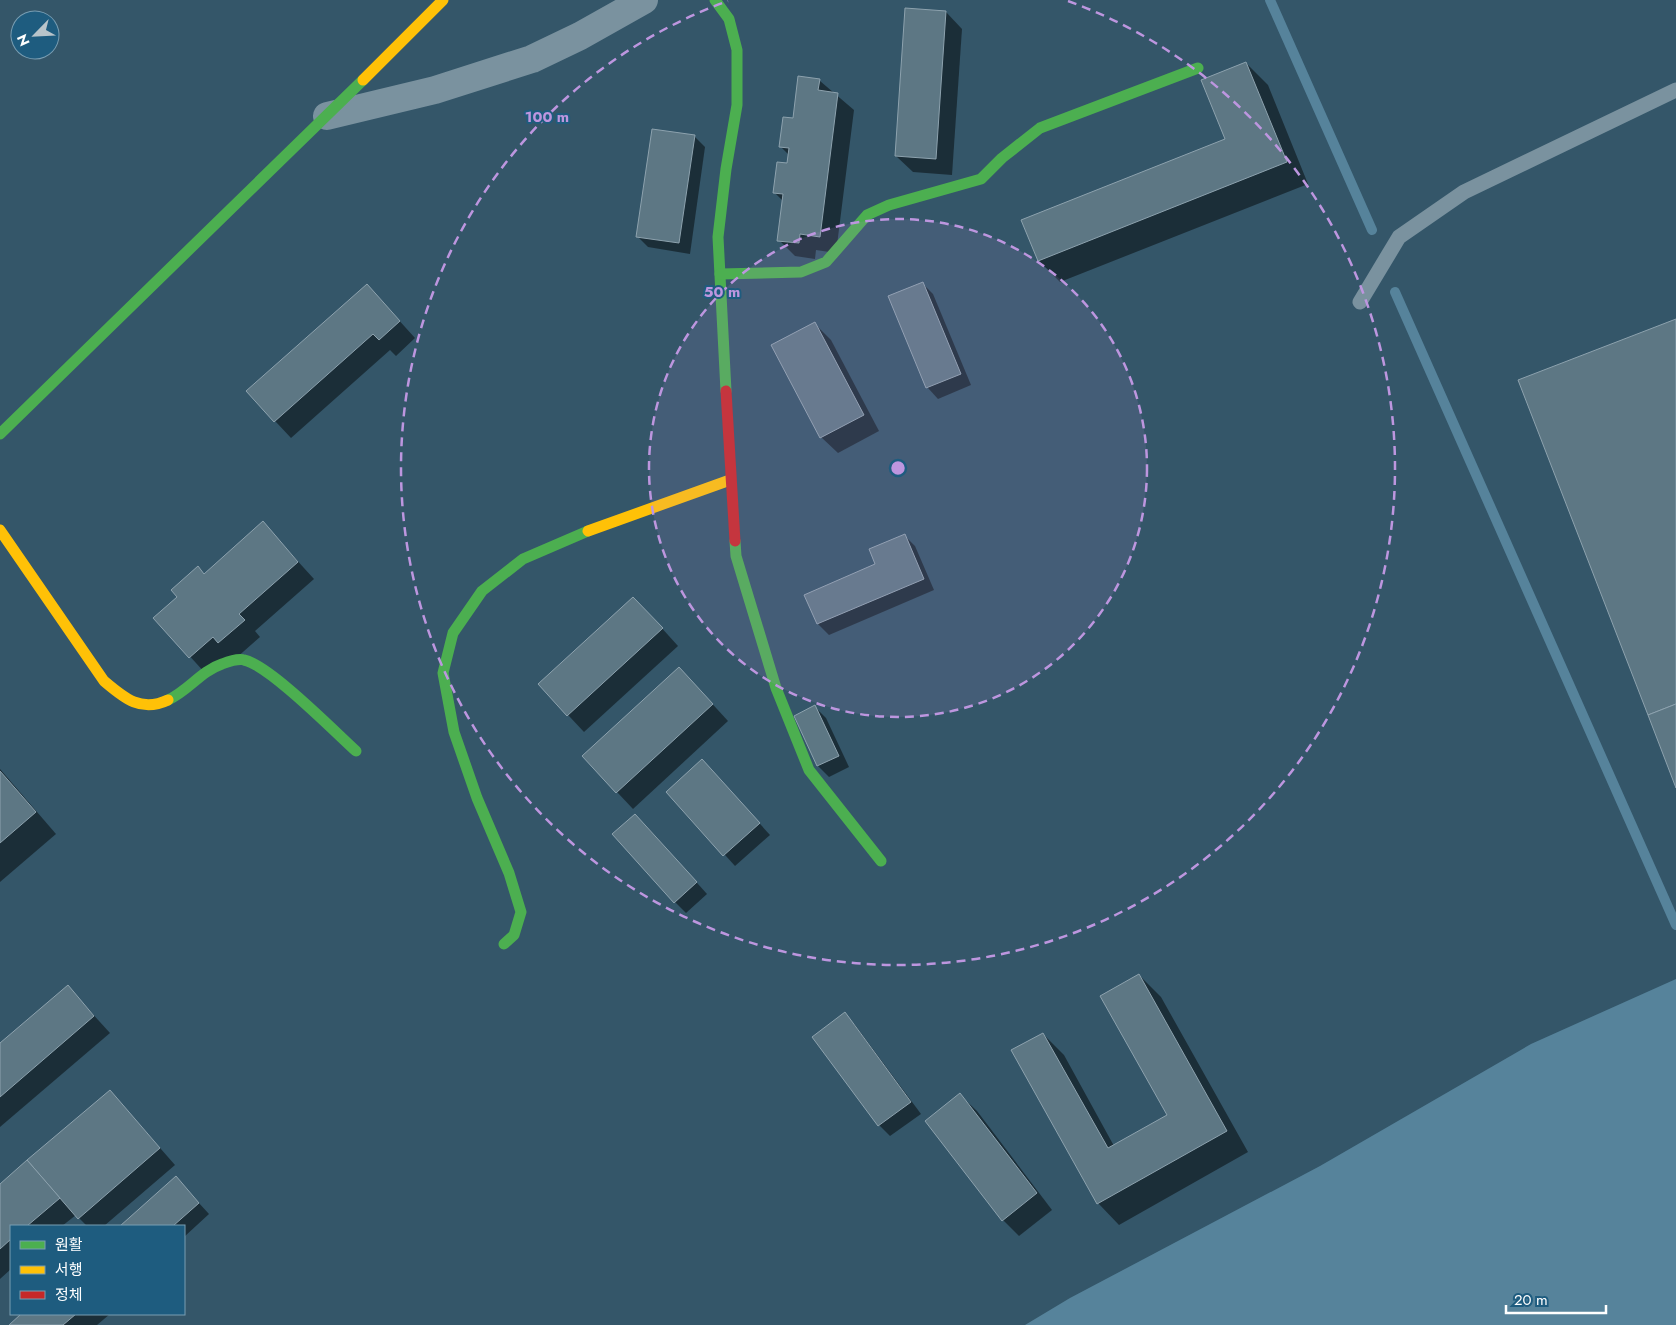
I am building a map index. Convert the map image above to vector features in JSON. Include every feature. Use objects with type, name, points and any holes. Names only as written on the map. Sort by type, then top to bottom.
[{"type":"street","points":[[0,434],[327,116],[443,0]]},
{"type":"street","points":[[327,116],[435,90],[532,59],[580,36],[644,0]]},
{"type":"street","points":[[715,0],[729,19],[737,50],[737,105],[726,169],[718,238],[730,480],[736,556],[776,688],[809,770],[881,861]]},
{"type":"street","points":[[720,274],[801,272],[826,262],[867,215],[889,205],[981,180],[1002,158],[1040,128],[1198,68]]},
{"type":"street","points":[[504,944],[514,935],[521,912],[509,873],[477,798],[454,732],[443,673],[453,633],[482,591],[523,559],[610,522],[730,480]]},
{"type":"street","points":[[0,530],[104,681],[127,701],[158,705],[177,696],[193,681],[222,664],[244,659],[264,668],[356,750]]},
{"type":"lane","points":[[1360,302],[1399,237],[1464,192],[1676,90]]},
{"type":"water","points":[[1676,979],[1676,1325],[1025,1325],[1070,1298],[1320,1166],[1531,1044]]},
{"type":"building","points":[[905,8],[946,11],[936,159],[895,156]]},
{"type":"building","points":[[1246,62],[1287,162],[1038,261],[1021,220],[1225,139],[1201,80]]},
{"type":"building","points":[[798,76],[820,79],[818,90],[838,93],[820,237],[800,234],[799,243],[777,241],[783,194],[773,193],[777,162],[787,163],[789,148],[779,147],[783,117],[793,118]]},
{"type":"building","points":[[652,129],[695,135],[679,243],[636,237]]},
{"type":"building","points":[[923,282],[961,374],[926,388],[888,296]]},
{"type":"building","points":[[367,284],[400,321],[379,340],[373,334],[274,422],[246,391]]},
{"type":"building","points":[[1676,319],[1676,704],[1648,715],[1518,380]]},
{"type":"building","points":[[815,322],[864,415],[820,438],[771,345]]},
{"type":"building","points":[[263,521],[298,562],[239,614],[245,620],[218,643],[213,637],[189,658],[153,618],[177,597],[171,590],[198,566],[204,574]]},
{"type":"building","points":[[905,534],[924,579],[817,624],[804,595],[875,564],[869,549]]},
{"type":"building","points":[[633,597],[663,628],[567,716],[538,684]]},
{"type":"building","points":[[679,667],[713,704],[616,793],[582,756]]},
{"type":"building","points":[[1676,704],[1676,788],[1648,715]]},
{"type":"building","points":[[815,705],[839,756],[817,766],[794,716]]},
{"type":"building","points":[[702,759],[760,823],[723,856],[666,792]]},
{"type":"building","points":[[0,771],[36,812],[0,843]]},
{"type":"building","points":[[635,814],[697,882],[674,903],[612,834]]},
{"type":"building","points":[[1139,974],[1227,1131],[1097,1204],[1011,1050],[1043,1033],[1108,1148],[1167,1115],[1100,996]]},
{"type":"building","points":[[68,985],[94,1016],[0,1097],[0,1043]]},
{"type":"building","points":[[845,1012],[911,1102],[878,1126],[812,1037]]},
{"type":"building","points":[[110,1090],[160,1148],[78,1219],[27,1160]]},
{"type":"building","points":[[960,1093],[1037,1193],[1002,1221],[925,1121]]},
{"type":"building","points":[[27,1160],[60,1198],[28,1225],[10,1225],[10,1240],[0,1249],[0,1184]]},
{"type":"building","points":[[176,1176],[199,1203],[174,1225],[121,1225]]},
{"type":"building","points":[[20,1315],[75,1315],[63,1325],[9,1325]]},
{"type":"waterway","points":[[1270,0],[1372,230]]},
{"type":"waterway","points":[[1395,292],[1676,925]]},
{"type":"traffic: fast","points":[[715,0],[729,19],[737,50],[737,105],[726,169],[718,237],[726,391]]},
{"type":"traffic: fast","points":[[720,274],[801,272],[826,262],[867,215],[889,205],[981,179],[1002,158],[1040,128],[1198,68]]},
{"type":"traffic: fast","points":[[0,434],[363,80]]},
{"type":"traffic: fast","points":[[504,944],[514,935],[521,912],[509,873],[477,798],[454,732],[443,673],[453,633],[482,591],[523,559],[588,531]]},
{"type":"traffic: fast","points":[[735,541],[736,556],[776,688],[809,770],[881,861]]},
{"type":"traffic: fast","points":[[168,700],[182,692],[214,667],[233,660],[244,660],[255,665],[285,686],[356,751]]},
{"type":"traffic: slow","points":[[363,80],[443,0]]},
{"type":"traffic: slow","points":[[588,531],[730,480]]},
{"type":"traffic: slow","points":[[0,530],[104,681],[133,702],[149,705],[168,700]]},
{"type":"traffic: jam","points":[[726,391],[735,541]]}]
